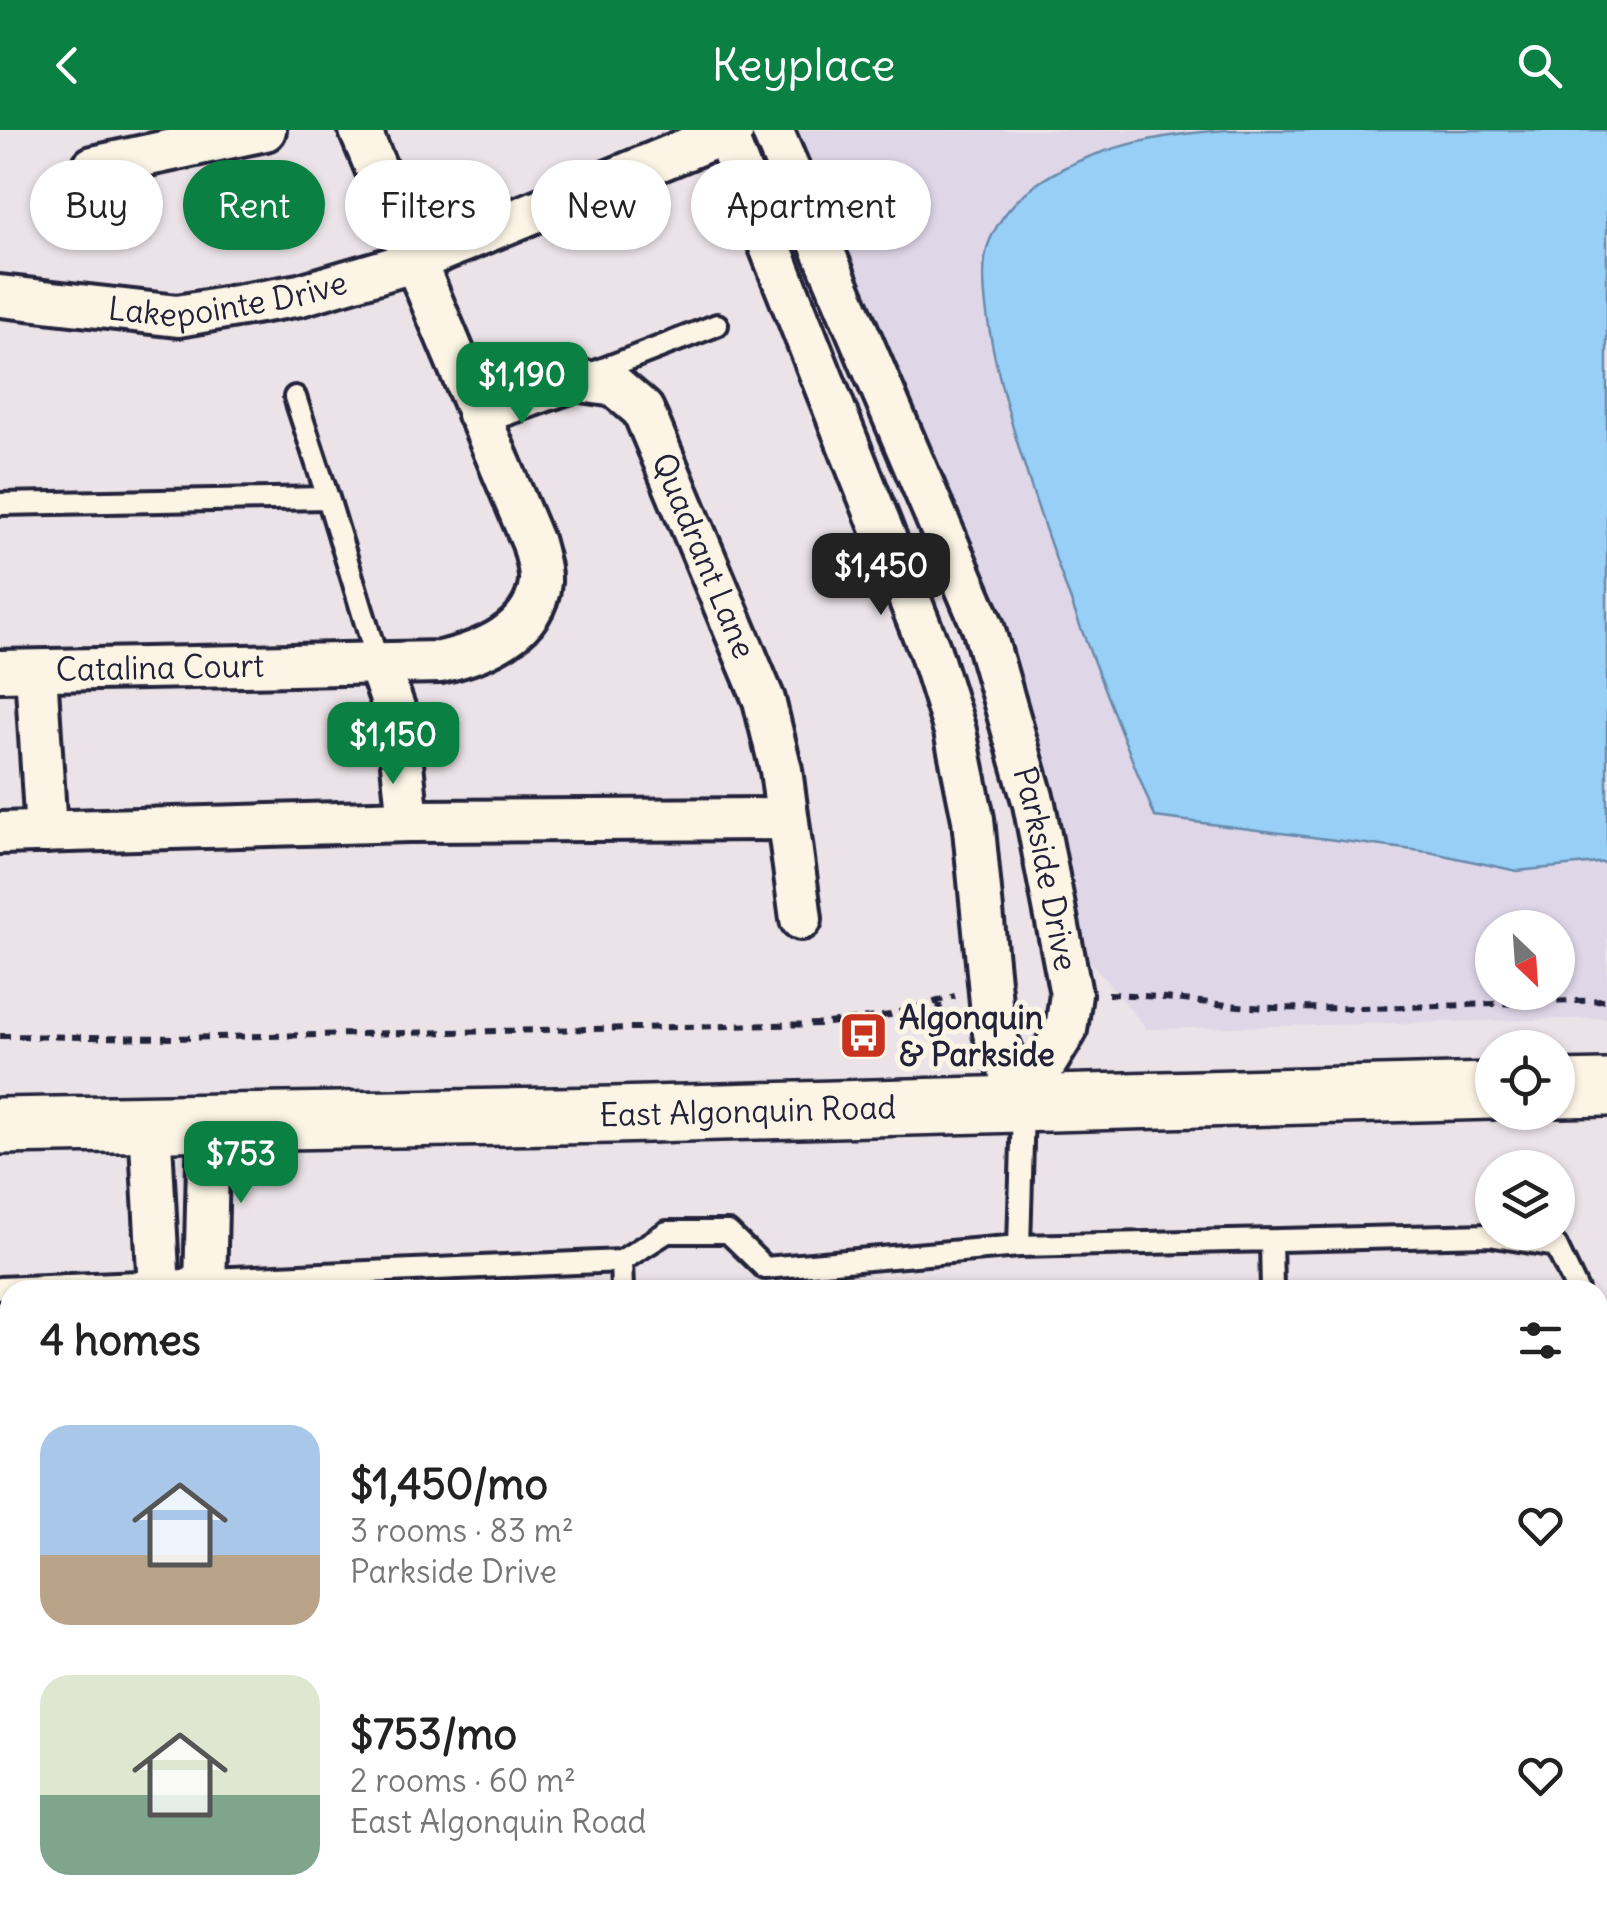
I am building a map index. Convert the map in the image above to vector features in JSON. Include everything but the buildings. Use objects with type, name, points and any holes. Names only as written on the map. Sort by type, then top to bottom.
[{"type":"main road","points":[[1575,1089],[1607,1088]]},
{"type":"main road","name":"East Algonquin Road","points":[[0,1126],[613,1115],[1475,1090]]},
{"type":"street","points":[[116,160],[193,137],[265,130]]},
{"type":"street","points":[[360,130],[478,414],[575,380]]},
{"type":"street","name":"Parkside Drive","points":[[772,130],[983,626],[1034,804],[1071,994],[1066,1030],[1023,1101]]},
{"type":"street","name":"Lakepointe Drive","points":[[0,296],[178,316],[300,295],[414,262],[727,131]]},
{"type":"street","name":"Parkside Drive","points":[[727,131],[935,667],[955,732],[973,819],[994,1033],[1023,1101]]},
{"type":"street","name":"Quadrant Lane","points":[[575,380],[615,386],[643,410],[764,700],[801,920]]},
{"type":"street","name":"Catalina Court","points":[[18,671],[440,662],[477,654],[515,630],[535,601],[540,580],[534,543],[478,414]]},
{"type":"street","points":[[378,663],[397,716],[408,822]]},
{"type":"street","points":[[18,671],[46,832]]},
{"type":"street","points":[[0,833],[408,822],[787,819]]},
{"type":"street","points":[[205,1280],[208,1122]]},
{"type":"street","points":[[150,1123],[159,1280]]},
{"type":"lane","points":[[575,380],[717,324]]},
{"type":"lane","points":[[295,396],[378,663]]},
{"type":"lane","points":[[0,504],[328,498]]},
{"type":"lane","points":[[1019,1246],[1023,1101]]},
{"type":"lane","points":[[277,1280],[621,1261],[667,1232],[728,1232],[765,1268],[766,1280]]},
{"type":"lane","points":[[765,1268],[1019,1246],[1489,1236],[1556,1246],[1572,1280]]},
{"type":"lane","points":[[1271,1240],[1272,1280]]},
{"type":"lane","points":[[621,1261],[622,1280]]},
{"type":"path","points":[[1105,994],[1166,995],[1216,1005],[1277,1008],[1607,1000]]},
{"type":"path","points":[[0,1036],[174,1038],[820,1024],[890,1015],[950,996]]},
{"type":"path","points":[[938,1000],[944,1026]]},
{"type":"shaded area","points":[[772,130],[1607,130],[1607,1018],[1147,1029],[1084,954],[1015,694],[824,250],[931,250],[931,160],[785,160]]},
{"type":"water","points":[[1226,130],[1607,130],[1607,862],[1517,871],[1429,852],[1155,817],[1043,523],[994,352],[984,285],[990,240],[1007,212],[1031,188],[1060,170],[1126,145]]},
{"type":"place","name":"Algonquin & Parkside","points":[[864,1036]]}]
